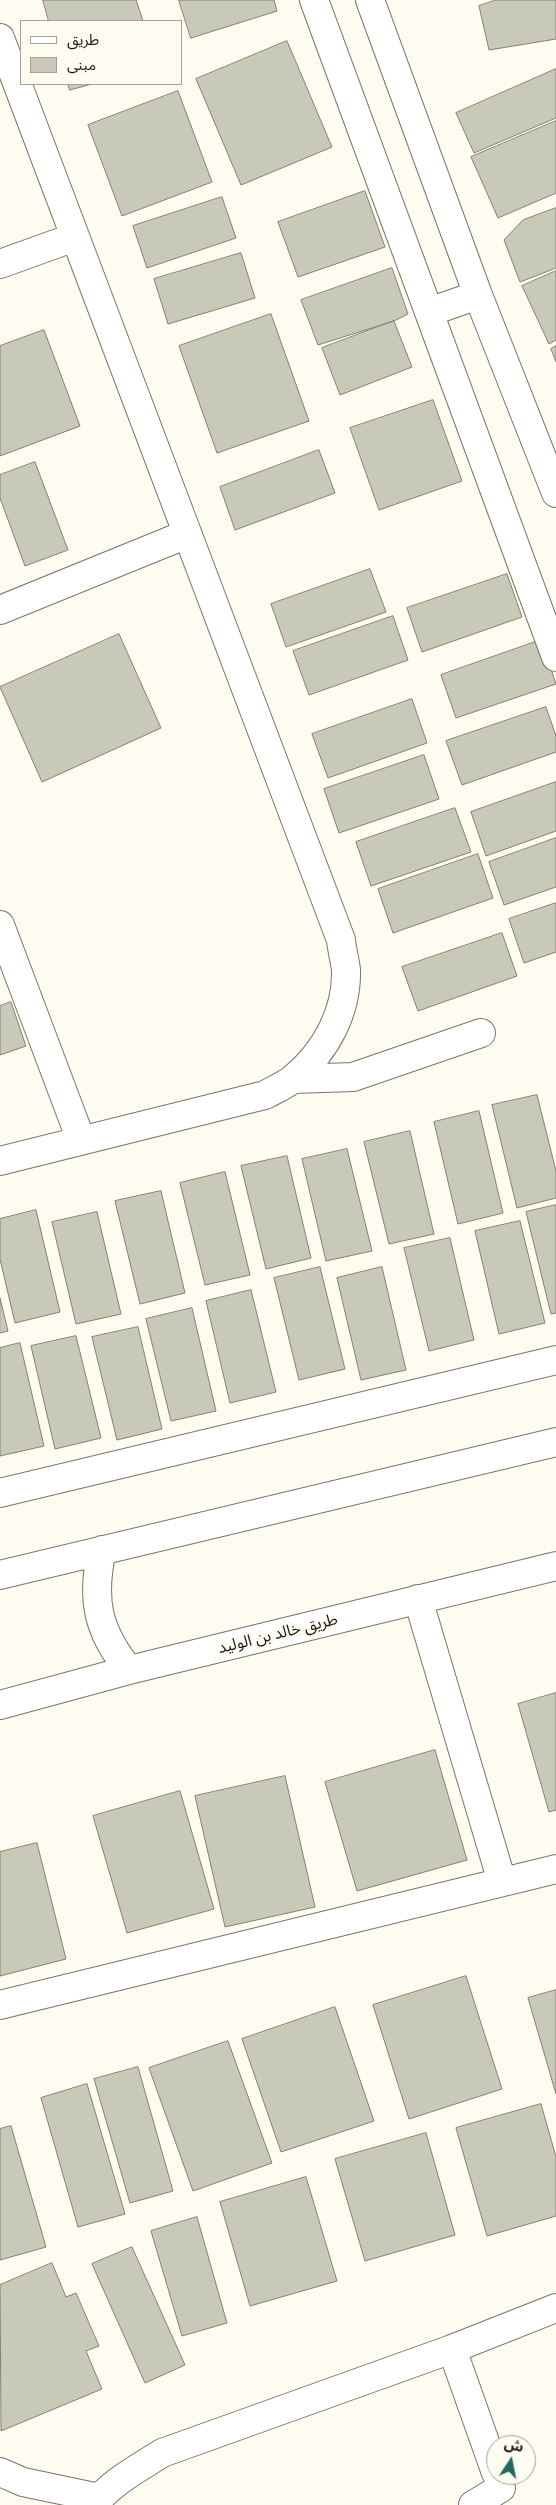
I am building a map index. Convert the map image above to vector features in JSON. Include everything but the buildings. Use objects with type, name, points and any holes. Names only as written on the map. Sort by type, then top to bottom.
[{"type":"street","points":[[314,0],[556,657]]},
{"type":"street","points":[[370,0],[478,295],[556,492]]},
{"type":"street","points":[[0,38],[341,940],[346,970],[343,1000],[333,1029],[317,1054],[294,1079],[265,1095],[0,1161]]},
{"type":"street","points":[[0,264],[75,236]]},
{"type":"street","points":[[429,312],[478,295]]},
{"type":"street","points":[[0,610],[187,534]]},
{"type":"street","points":[[0,925],[82,1140]]},
{"type":"street","points":[[294,1079],[353,1077],[481,1033]]},
{"type":"street","points":[[0,1493],[556,1360]]},
{"type":"street","points":[[0,1575],[556,1442]]},
{"type":"street","points":[[102,1550],[97,1575],[96,1601],[102,1626],[113,1650],[129,1670]]},
{"type":"street","name":"طريق خالد بن الوليد","points":[[0,1705],[129,1670],[556,1566]]},
{"type":"street","points":[[418,1599],[502,1882]]},
{"type":"street","points":[[0,2005],[556,1869]]},
{"type":"street","points":[[0,2472],[23,2482],[96,2501],[129,2474],[162,2453],[452,2349],[556,2308]]},
{"type":"street","points":[[452,2349],[486,2445]]},
{"type":"street","points":[[473,2505],[500,2485]]}]
